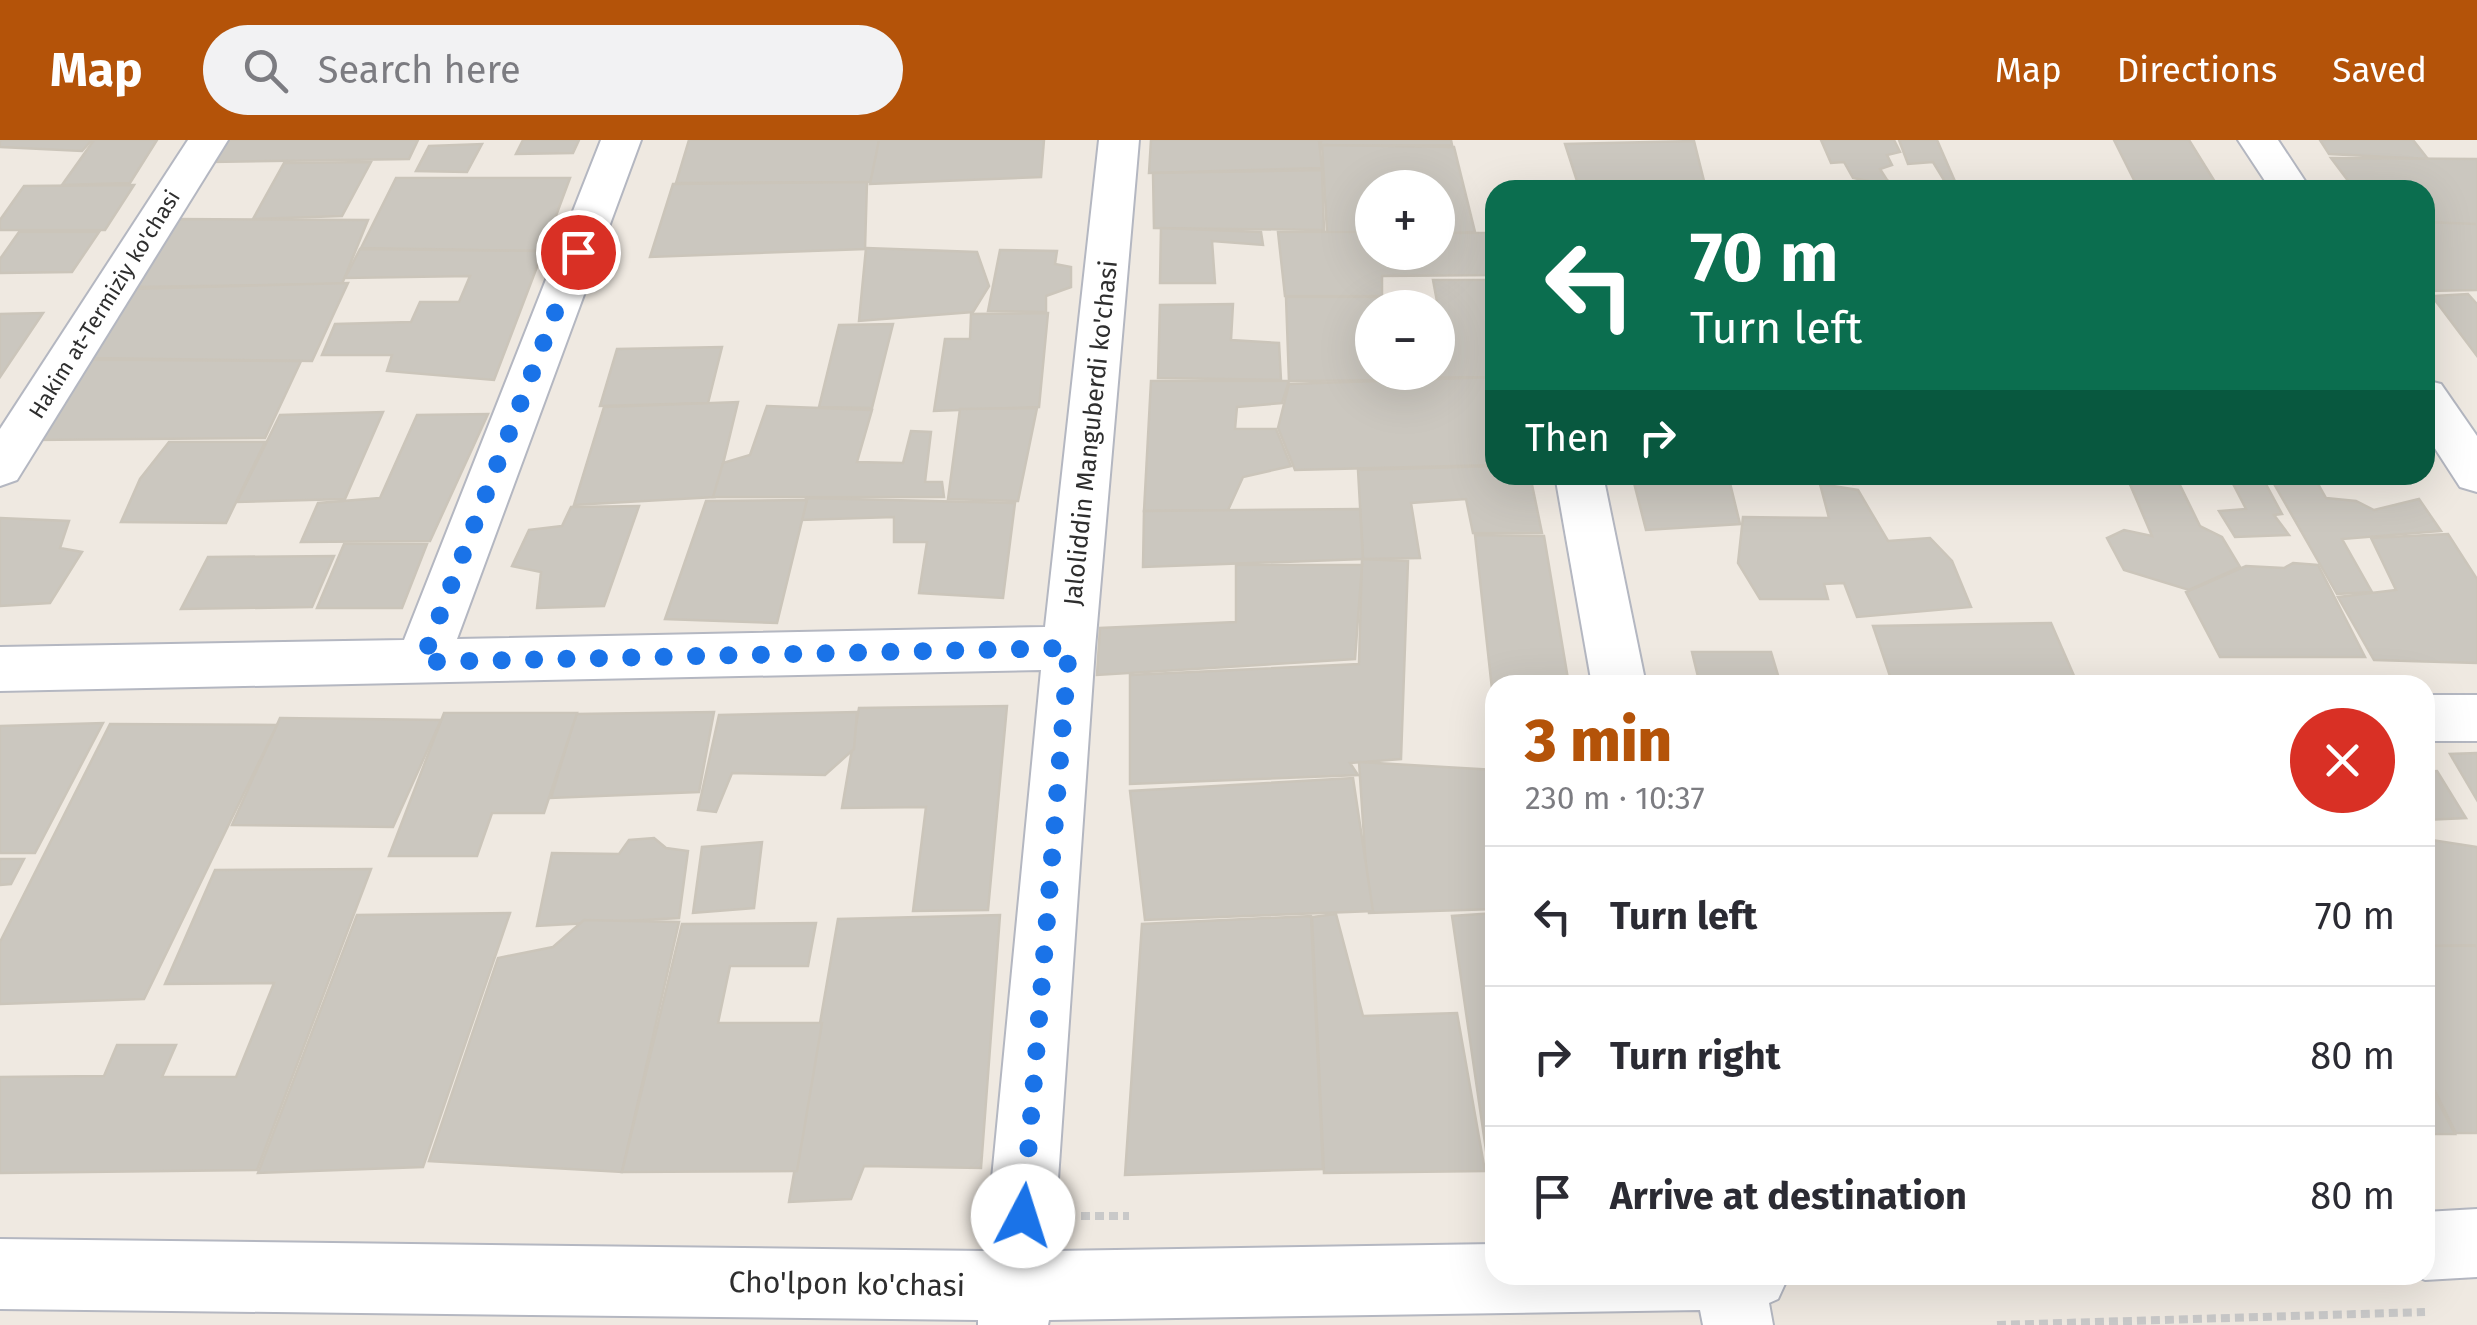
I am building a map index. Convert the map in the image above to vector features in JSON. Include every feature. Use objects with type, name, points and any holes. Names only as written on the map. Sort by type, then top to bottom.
[{"type":"street","name":"Hakim at-Termiziy ko'chasi","points":[[0,468],[208,140]]},
{"type":"street","points":[[422,662],[621,140]]},
{"type":"street","name":"Jaloliddin Manguberdi ko'chasi","points":[[1016,1306],[1069,648],[1119,140]]},
{"type":"street","points":[[2258,140],[2284,180]]},
{"type":"street","points":[[2435,411],[2477,474]]},
{"type":"street","points":[[1582,485],[1616,675]]},
{"type":"street","points":[[0,669],[1069,648]]},
{"type":"street","points":[[2435,718],[2477,718]]},
{"type":"street","points":[[2435,1245],[2477,1243]]},
{"type":"street","name":"Cho'lpon ko'chasi","points":[[0,1274],[1016,1306],[1515,1285]]},
{"type":"street","points":[[1731,1285],[1738,1325]]},
{"type":"path","points":[[1996,1325],[2438,1312]]},
{"type":"building","points":[[0,140],[92,140],[82,151],[0,147]]},
{"type":"building","points":[[94,140],[157,140],[130,183],[62,185]]},
{"type":"building","points":[[225,140],[418,140],[409,159],[212,162]]},
{"type":"building","points":[[523,140],[579,140],[573,153],[516,154]]},
{"type":"building","points":[[689,140],[879,140],[873,182],[676,183]]},
{"type":"building","points":[[879,140],[1044,140],[1041,177],[870,184]]},
{"type":"building","points":[[1151,140],[1319,140],[1322,168],[1149,173]]},
{"type":"building","points":[[1321,140],[1451,140],[1452,145],[1321,146]]},
{"type":"building","points":[[1821,140],[1894,140],[1900,152],[1887,155],[1892,165],[1880,169],[1887,180],[1853,178],[1844,162],[1831,163]]},
{"type":"building","points":[[1899,140],[1937,140],[1954,180],[1944,180],[1933,162],[1908,164]]},
{"type":"building","points":[[2114,140],[2189,140],[2214,180],[2134,180]]},
{"type":"building","points":[[2320,140],[2413,140],[2428,159],[2329,154]]},
{"type":"building","points":[[1694,141],[1704,180],[1577,180],[1565,144]]},
{"type":"building","points":[[482,144],[467,172],[416,171],[429,146]]},
{"type":"building","points":[[1322,145],[1454,147],[1475,232],[1455,233],[1455,170],[1355,170],[1355,233],[1327,232]]},
{"type":"building","points":[[2331,158],[2477,159],[2477,225],[2435,224],[2435,180],[2348,180]]},
{"type":"building","points":[[371,162],[342,216],[253,219],[284,163]]},
{"type":"building","points":[[1322,170],[1324,230],[1154,228],[1153,173]]},
{"type":"building","points":[[396,178],[570,178],[543,251],[361,248]]},
{"type":"building","points":[[867,182],[865,249],[650,257],[673,184]]},
{"type":"building","points":[[134,185],[105,230],[0,230],[0,220],[24,186]]},
{"type":"building","points":[[175,219],[368,220],[342,284],[130,287]]},
{"type":"building","points":[[2435,222],[2477,224],[2477,290],[2435,291]]},
{"type":"building","points":[[1161,228],[1261,232],[1263,245],[1212,241],[1215,283],[1160,283]]},
{"type":"building","points":[[19,232],[99,232],[72,272],[0,273],[0,259]]},
{"type":"building","points":[[1278,232],[1355,232],[1355,270],[1455,270],[1455,233],[1485,233],[1485,275],[1382,276],[1382,290],[1355,290],[1355,296],[1285,296]]},
{"type":"building","points":[[866,248],[977,252],[989,286],[973,312],[859,321]]},
{"type":"building","points":[[360,249],[543,251],[494,380],[387,371],[392,355],[322,355],[335,324],[411,322],[420,302],[459,302],[470,276],[345,278]]},
{"type":"building","points":[[1000,250],[1057,251],[1055,264],[1071,267],[1071,287],[1046,296],[1046,312],[988,311]]},
{"type":"building","points":[[1433,280],[1485,280],[1485,377],[1455,377],[1455,290],[1435,290]]},
{"type":"building","points":[[348,283],[312,361],[87,358],[131,289]]},
{"type":"building","points":[[2468,294],[2477,304],[2477,356],[2435,300],[2435,296]]},
{"type":"building","points":[[1286,297],[1355,297],[1355,380],[1289,381]]},
{"type":"building","points":[[1233,304],[1231,340],[1279,343],[1281,380],[1158,378],[1160,305]]},
{"type":"building","points":[[43,313],[0,377],[0,314]]},
{"type":"building","points":[[1048,313],[1039,407],[934,411],[945,339],[970,339],[971,314]]},
{"type":"building","points":[[893,324],[872,408],[819,407],[839,325]]},
{"type":"building","points":[[722,347],[708,403],[600,406],[617,349]]},
{"type":"building","points":[[85,360],[301,361],[265,438],[33,440]]},
{"type":"building","points":[[1485,377],[1485,465],[1295,470],[1278,428],[1289,384],[1355,382],[1355,390],[1455,390],[1455,378]]},
{"type":"building","points":[[1151,381],[1289,381],[1282,403],[1237,407],[1235,429],[1276,429],[1291,466],[1243,477],[1228,510],[1144,511]]},
{"type":"building","points":[[738,402],[715,497],[574,505],[604,407]]},
{"type":"building","points":[[767,406],[872,410],[857,462],[903,463],[911,431],[931,432],[925,482],[942,482],[944,497],[713,497],[723,463],[750,455]]},
{"type":"building","points":[[1037,408],[1018,501],[948,499],[960,409]]},
{"type":"building","points":[[383,412],[345,499],[237,502],[280,415]]},
{"type":"building","points":[[488,414],[430,541],[301,542],[318,503],[380,498],[417,415]]},
{"type":"building","points":[[169,442],[265,442],[226,523],[121,522],[140,479]]},
{"type":"building","points":[[1485,466],[1485,485],[1532,485],[1542,533],[1473,533],[1466,499],[1411,503],[1420,558],[1363,559],[1358,470]]},
{"type":"building","points":[[1635,485],[1730,485],[1740,524],[1646,530]]},
{"type":"building","points":[[1820,485],[1858,490],[1888,541],[1930,538],[1952,561],[1971,607],[1857,617],[1844,583],[1824,584],[1828,599],[1760,599],[1738,563],[1743,517],[1829,518]]},
{"type":"building","points":[[2130,485],[2180,485],[2200,526],[2222,537],[2240,567],[2189,590],[2124,570],[2107,538],[2124,530],[2152,536]]},
{"type":"building","points":[[2234,485],[2266,485],[2282,514],[2274,515],[2289,535],[2235,537],[2219,511],[2246,509]]},
{"type":"building","points":[[2275,485],[2319,485],[2326,498],[2356,501],[2374,510],[2419,499],[2441,531],[2342,539],[2372,592],[2337,594]]},
{"type":"building","points":[[806,498],[1015,503],[1003,598],[919,593],[927,542],[894,542],[894,517],[801,520]]},
{"type":"building","points":[[807,500],[777,623],[665,619],[706,501]]},
{"type":"building","points":[[639,506],[604,606],[537,608],[541,572],[512,566],[529,530],[562,526],[571,507]]},
{"type":"building","points":[[1360,509],[1363,559],[1143,567],[1144,511]]},
{"type":"building","points":[[0,518],[69,521],[60,548],[82,552],[50,603],[0,606]]},
{"type":"building","points":[[2448,534],[2477,579],[2477,663],[2374,660],[2338,597],[2396,590],[2371,538]]},
{"type":"building","points":[[1475,535],[1544,536],[1567,675],[1490,675]]},
{"type":"building","points":[[344,544],[427,544],[402,608],[317,608]]},
{"type":"building","points":[[334,556],[312,607],[181,609],[208,557]]},
{"type":"building","points":[[1362,559],[1408,561],[1401,759],[1350,763],[1358,775],[1130,784],[1130,675],[1359,664]]},
{"type":"building","points":[[2293,563],[2318,565],[2365,657],[2220,657],[2186,592],[2246,566],[2284,568]]},
{"type":"building","points":[[1236,565],[1362,565],[1355,659],[1097,675],[1100,628],[1236,622]]},
{"type":"building","points":[[2051,623],[2074,675],[1890,675],[1873,626]]},
{"type":"building","points":[[1692,652],[1771,652],[1778,675],[1698,675]]},
{"type":"building","points":[[1007,706],[988,910],[913,911],[926,807],[842,808],[859,708]]},
{"type":"building","points":[[714,712],[699,792],[551,798],[576,714]]},
{"type":"building","points":[[857,712],[854,749],[825,775],[732,773],[716,812],[698,810],[719,715]]},
{"type":"building","points":[[444,713],[577,713],[544,813],[492,813],[477,856],[389,856]]},
{"type":"building","points":[[280,718],[441,720],[393,827],[232,825]]},
{"type":"building","points":[[103,723],[35,853],[0,853],[0,726]]},
{"type":"building","points":[[110,724],[277,725],[144,999],[0,1004],[0,942]]},
{"type":"building","points":[[2477,753],[2477,800],[2450,754]]},
{"type":"building","points":[[1359,762],[1485,769],[1485,909],[1369,913]]},
{"type":"building","points":[[2437,771],[2466,818],[2435,820]]},
{"type":"building","points":[[1353,778],[1373,911],[1145,920],[1130,791]]},
{"type":"building","points":[[654,838],[666,848],[688,851],[679,918],[537,926],[552,853],[619,854],[629,840]]},
{"type":"building","points":[[2435,841],[2477,847],[2477,945],[2435,946]]},
{"type":"building","points":[[762,842],[754,908],[693,913],[702,847]]},
{"type":"building","points":[[0,859],[24,859],[11,884],[0,885]]},
{"type":"building","points":[[371,869],[257,1170],[0,1173],[0,1077],[104,1076],[117,1045],[176,1045],[162,1077],[236,1077],[274,983],[165,984],[215,870]]},
{"type":"building","points":[[510,913],[423,1167],[258,1173],[357,915]]},
{"type":"building","points":[[1336,914],[1363,1016],[1457,1013],[1485,1171],[1324,1173],[1312,917]]},
{"type":"building","points":[[1485,914],[1485,1143],[1452,916]]},
{"type":"building","points":[[1000,915],[981,1168],[864,1166],[851,1199],[789,1202],[838,919]]},
{"type":"building","points":[[1311,916],[1323,1169],[1125,1175],[1142,924]]},
{"type":"building","points":[[584,920],[679,922],[622,1172],[429,1161],[498,958],[553,947]]},
{"type":"building","points":[[816,923],[808,966],[730,966],[718,1023],[822,1023],[797,1171],[622,1172],[682,924]]},
{"type":"building","points":[[2435,946],[2477,946],[2477,1133],[2456,1133],[2435,1091]]},
{"type":"building","points":[[2435,1095],[2455,1134],[2435,1134]]},
{"type":"route","points":[[578,252],[422,662],[1069,648],[1023,1216]]}]
